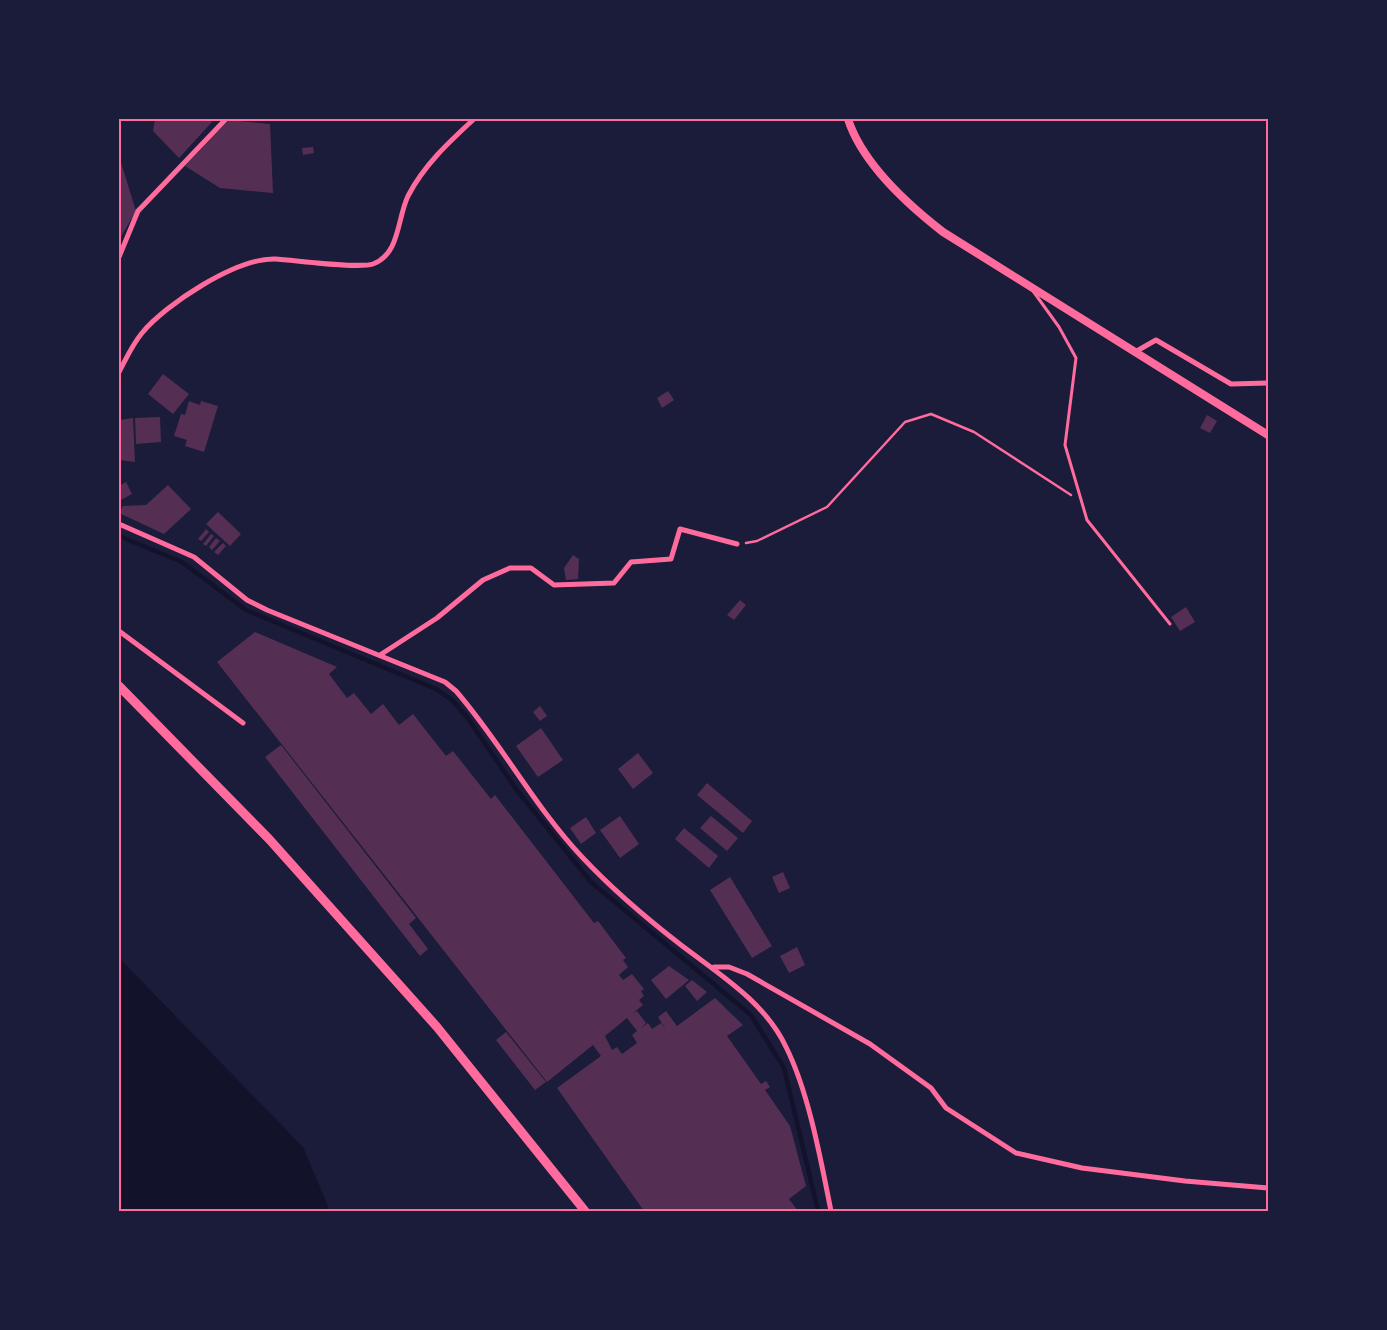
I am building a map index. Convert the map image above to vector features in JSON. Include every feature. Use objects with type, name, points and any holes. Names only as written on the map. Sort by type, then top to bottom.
[{"type":"main road","points":[[119,686],[270,840],[437,1026],[585,1211]]},
{"type":"street","points":[[119,257],[138,211],[226,119]]},
{"type":"street","points":[[119,372],[130,350],[143,332],[166,310],[190,293],[244,263],[272,259],[372,264],[390,252],[408,196],[435,156],[474,119]]},
{"type":"street","points":[[848,119],[872,163],[916,211],[943,232],[1268,435]]},
{"type":"street","points":[[1135,352],[1156,340],[1231,384],[1268,383]]},
{"type":"street","points":[[119,524],[194,556],[247,600],[444,682],[456,691],[580,856],[640,911],[682,946],[714,966],[739,988],[768,1020],[786,1046],[800,1082],[820,1157],[831,1211]]},
{"type":"street","points":[[380,655],[437,618],[483,580],[510,568],[531,568],[554,585],[614,583],[631,562],[671,559],[680,529],[737,544]]},
{"type":"street","points":[[119,631],[243,723]]},
{"type":"street","points":[[714,966],[730,967],[747,974],[870,1044],[930,1088],[946,1108],[1016,1153],[1082,1168],[1185,1181],[1268,1188]]},
{"type":"lane","points":[[1030,286],[1059,327],[1076,358],[1065,445],[1087,520],[1170,624]]},
{"type":"path","points":[[737,544],[757,541],[827,507],[905,422],[931,414],[974,432],[1068,494],[1080,496]]},
{"type":"shaded area","points":[[119,958],[303,1147],[330,1211],[119,1211]]},
{"type":"building","points":[[155,119],[210,119],[212,122],[179,158],[153,131]]},
{"type":"building","points":[[229,120],[270,124],[273,193],[220,188],[185,166]]},
{"type":"building","points":[[313,147],[314,153],[303,155],[302,148]]},
{"type":"building","points":[[119,156],[136,211],[119,240]]},
{"type":"building","points":[[163,374],[189,394],[173,414],[148,394]]},
{"type":"building","points":[[668,391],[674,400],[662,408],[657,398]]},
{"type":"building","points":[[189,401],[200,405],[201,401],[218,406],[204,452],[185,446],[187,440],[174,436],[181,414],[185,415]]},
{"type":"building","points":[[1207,415],[1217,421],[1210,433],[1200,428]]},
{"type":"building","points":[[160,417],[161,442],[136,444],[135,418]]},
{"type":"building","points":[[133,418],[135,462],[119,460],[119,420]]},
{"type":"building","points":[[126,482],[132,494],[119,501],[119,486]]},
{"type":"building","points":[[168,485],[191,509],[164,534],[119,513],[123,506],[146,505]]},
{"type":"building","points":[[218,512],[241,534],[230,546],[206,524]]},
{"type":"building","points":[[206,529],[209,532],[201,541],[198,539]]},
{"type":"building","points":[[211,534],[214,536],[206,546],[203,544]]},
{"type":"building","points":[[216,538],[220,541],[212,550],[209,547]]},
{"type":"building","points":[[223,543],[226,546],[218,555],[214,552]]},
{"type":"building","points":[[573,555],[579,559],[578,579],[566,580],[564,568]]},
{"type":"building","points":[[740,600],[746,605],[734,620],[727,615]]},
{"type":"building","points":[[1186,607],[1195,622],[1180,631],[1171,617]]},
{"type":"building","points":[[255,632],[337,667],[329,674],[347,698],[354,693],[371,714],[383,704],[399,725],[413,714],[446,756],[453,751],[491,799],[495,795],[594,923],[598,921],[626,958],[623,960],[628,967],[619,975],[623,980],[632,974],[644,989],[641,991],[644,996],[639,1000],[643,1005],[632,1014],[637,1011],[646,1023],[642,1027],[648,1023],[652,1029],[661,1023],[667,1032],[658,1017],[666,1011],[677,1026],[715,998],[743,1025],[727,1036],[761,1084],[766,1081],[770,1087],[765,1090],[790,1126],[806,1186],[789,1199],[798,1211],[644,1211],[557,1088],[601,1056],[593,1045],[547,1082],[217,662]],"holes":[[[627,1018],[637,1031],[632,1035],[637,1043],[622,1054],[617,1047],[612,1050],[605,1036]]]},
{"type":"building","points":[[540,706],[547,716],[540,721],[533,712]]},
{"type":"building","points":[[541,728],[563,760],[538,777],[516,746]]},
{"type":"building","points":[[281,745],[416,918],[409,924],[428,949],[420,956],[265,757]]},
{"type":"building","points":[[638,753],[653,773],[633,789],[618,769]]},
{"type":"building","points":[[707,783],[752,821],[743,833],[697,795]]},
{"type":"building","points":[[620,816],[639,844],[620,858],[600,830]]},
{"type":"building","points":[[711,816],[738,838],[727,851],[700,828]]},
{"type":"building","points":[[586,817],[596,833],[581,844],[570,828]]},
{"type":"building","points":[[684,828],[718,856],[709,868],[675,839]]},
{"type":"building","points":[[783,872],[790,888],[779,893],[772,877]]},
{"type":"building","points":[[730,877],[772,946],[752,958],[710,890]]},
{"type":"building","points":[[797,947],[805,965],[789,973],[780,956]]},
{"type":"building","points":[[669,966],[689,980],[666,999],[651,980]]},
{"type":"building","points":[[692,980],[707,992],[697,1001],[685,986]]},
{"type":"building","points":[[506,1032],[546,1082],[535,1090],[496,1040]]},
{"type":"waterway","points":[[119,536],[182,562],[246,610],[436,689],[452,700],[467,717],[516,789],[591,882],[751,1015],[784,1068],[818,1211]]}]
